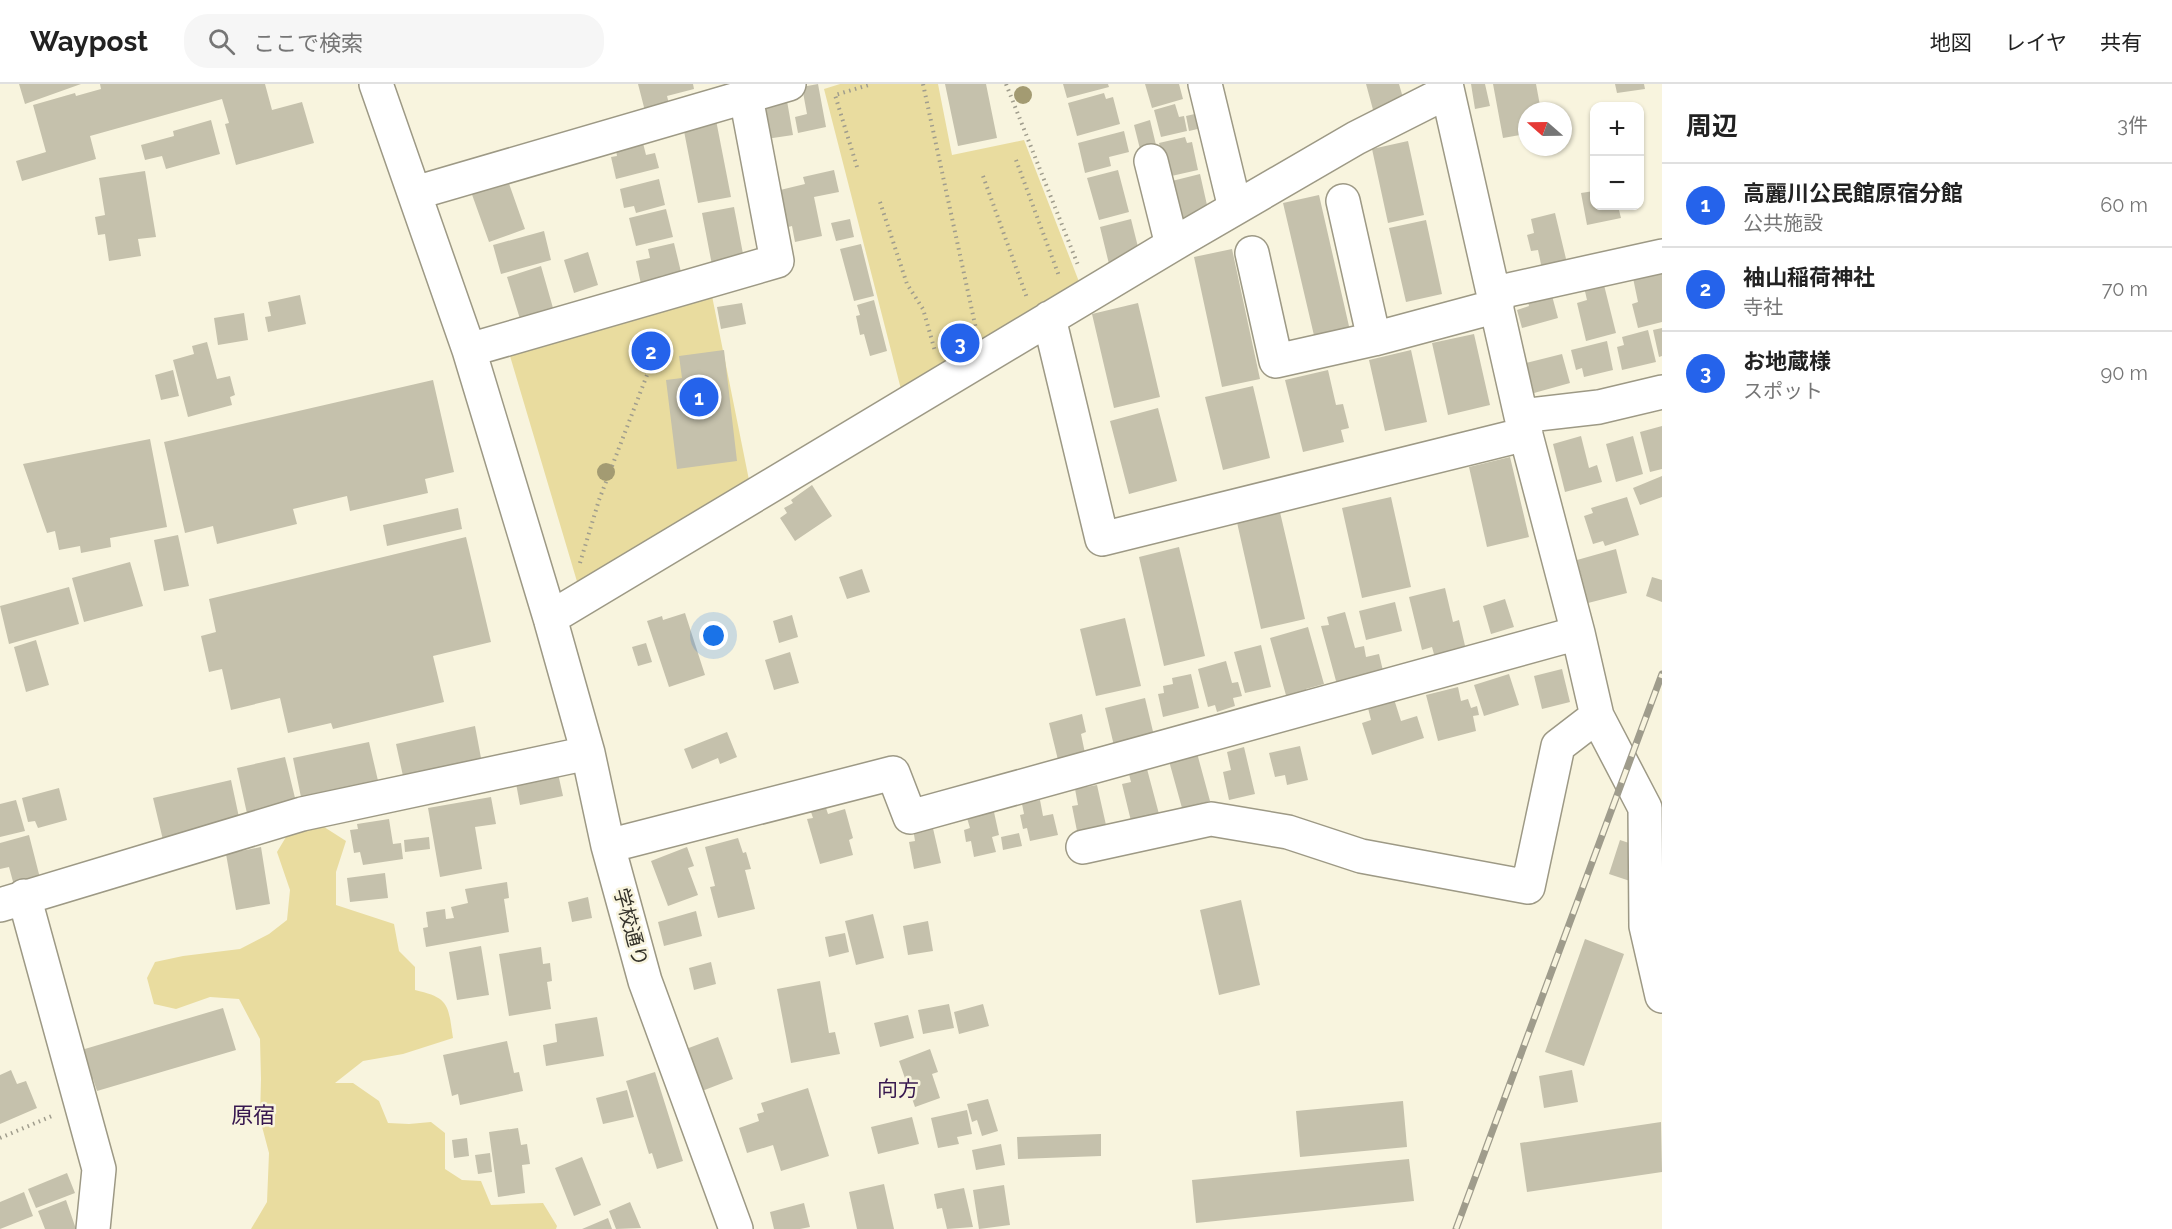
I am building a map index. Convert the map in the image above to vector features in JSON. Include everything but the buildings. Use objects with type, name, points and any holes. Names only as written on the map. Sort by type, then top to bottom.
[{"type":"street","name":"学校通り","points":[[376,84],[469,350],[550,618],[588,753],[608,846],[645,981],[736,1229]]},
{"type":"street","points":[[415,193],[727,95],[789,84]]},
{"type":"street","points":[[1205,84],[1235,208]]},
{"type":"street","points":[[550,618],[982,359],[1040,312],[1076,288],[1172,245],[1446,88],[1524,425],[1597,716],[1645,808],[1646,926],[1662,996]]},
{"type":"street","points":[[469,350],[777,261],[727,95]]},
{"type":"street","points":[[1151,161],[1172,245]]},
{"type":"street","points":[[1343,201],[1374,339]]},
{"type":"street","points":[[1252,253],[1276,361],[1374,339],[1496,299],[1662,256]]},
{"type":"street","points":[[1040,312],[1102,539],[1524,425],[1662,392]]},
{"type":"street","points":[[608,846],[893,773],[910,817],[1578,633]]},
{"type":"street","points":[[1083,847],[1211,819],[1288,832],[1360,856],[1528,887],[1558,746],[1597,716]]},
{"type":"street","points":[[93,1229],[99,1169],[81,1104],[12,900],[302,814],[588,753]]},
{"type":"path","points":[[857,167],[835,95],[872,84]]},
{"type":"path","points":[[923,84],[982,359]]},
{"type":"path","points":[[1006,84],[1076,288]]},
{"type":"path","points":[[1016,160],[1076,288]]},
{"type":"path","points":[[983,176],[1040,312]]},
{"type":"path","points":[[880,202],[907,284],[922,309],[937,359]]},
{"type":"path","points":[[579,566],[599,500],[647,375]]},
{"type":"path","points":[[0,1138],[81,1104]]},
{"type":"shaded area","points":[[840,84],[938,84],[952,155],[1024,140],[1083,292],[904,401],[824,89]]},
{"type":"shaded area","points":[[711,291],[750,485],[581,595],[510,356],[515,345]]},
{"type":"shaded area","points":[[321,825],[346,841],[336,872],[336,905],[394,924],[399,951],[415,967],[415,990],[435,996],[445,1005],[453,1038],[403,1054],[363,1061],[335,1083],[353,1083],[379,1101],[388,1123],[431,1122],[445,1133],[445,1169],[462,1180],[481,1181],[491,1205],[543,1203],[557,1226],[556,1229],[251,1229],[267,1202],[269,1153],[260,1119],[260,1039],[239,999],[210,997],[176,1009],[154,1004],[147,978],[155,962],[240,949],[269,934],[287,920],[290,890],[277,852],[286,837]]},
{"type":"railway","points":[[1456,1229],[1662,674]]},
{"type":"place","name":"お地蔵様","points":[[960,343]]},
{"type":"place","name":"袖山稲荷神社","points":[[651,351]]},
{"type":"place","name":"高麗川公民館原宿分館","points":[[699,397]]},
{"type":"district","name":"向方","points":[[898,1089]]},
{"type":"district","name":"原宿","points":[[253,1115]]}]
